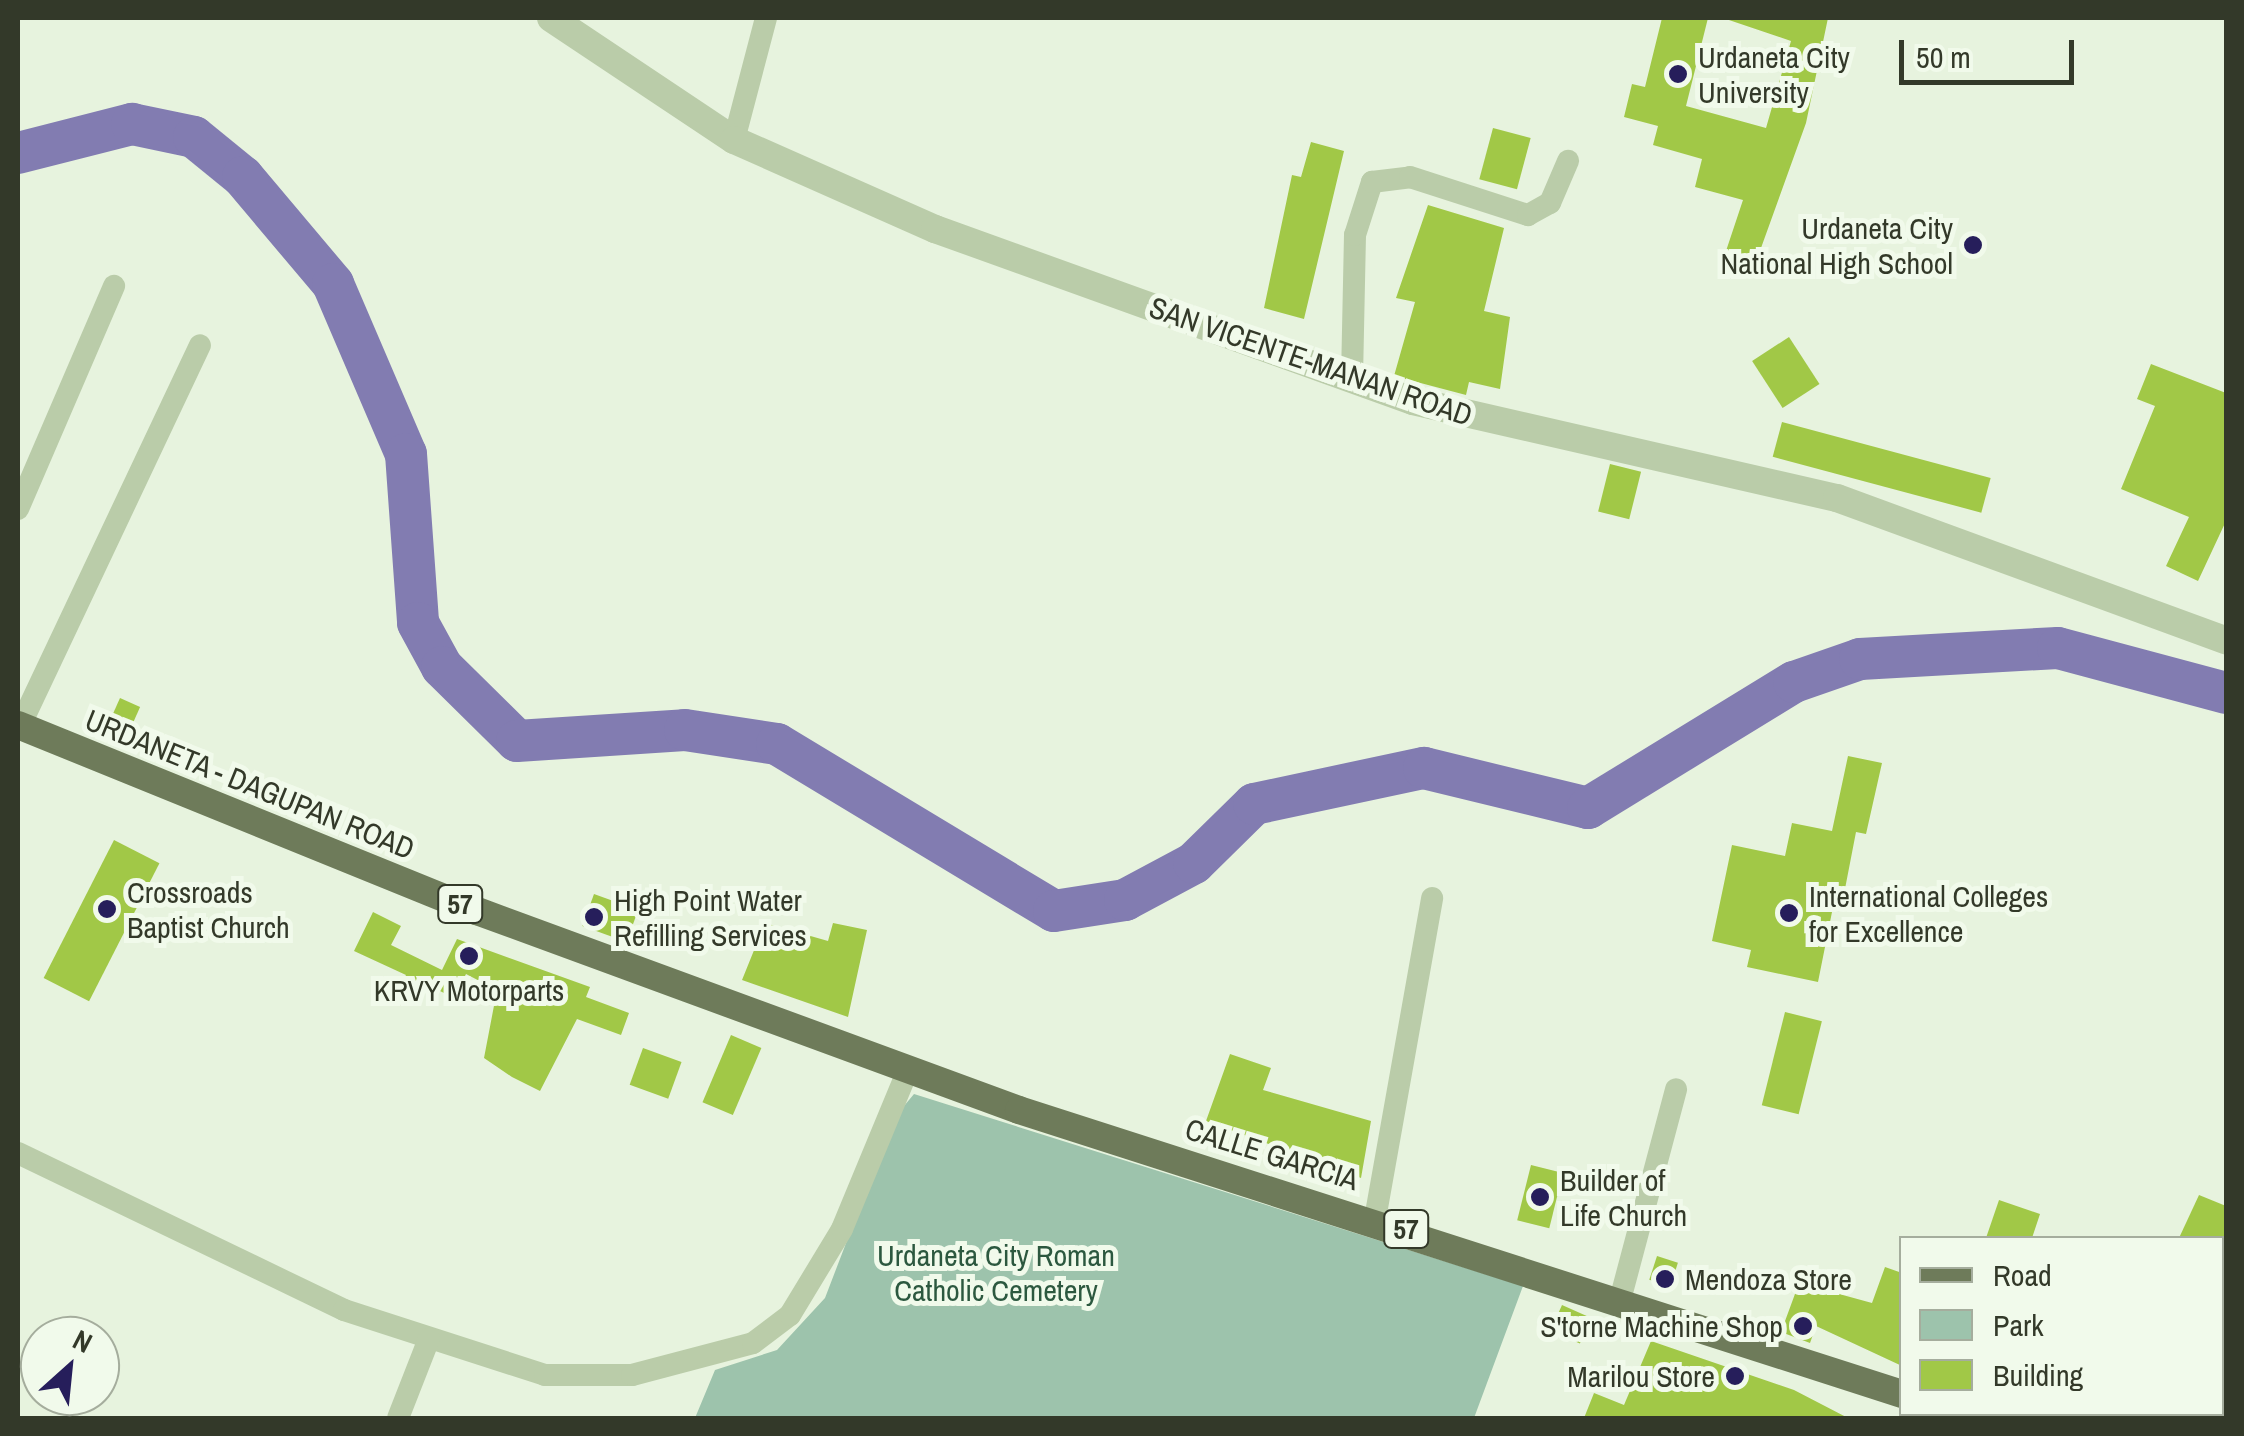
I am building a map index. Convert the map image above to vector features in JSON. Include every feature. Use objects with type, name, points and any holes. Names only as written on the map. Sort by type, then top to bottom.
[{"type":"main road","name":"URDANETA - DAGUPAN ROAD","points":[[19,725],[477,911],[908,1070]]},
{"type":"main road","name":"CALLE GARCIA","points":[[908,1070],[1375,1219],[1899,1393]]},
{"type":"street","name":"SAN VICENTE-MANAN ROAD","points":[[552,18],[734,140],[935,228],[1352,378],[1487,421],[1837,498],[2226,640]]},
{"type":"street","points":[[734,140],[766,18]]},
{"type":"street","points":[[1352,378],[1355,235],[1372,182],[1410,176],[1528,214],[1550,203],[1568,161]]},
{"type":"street","points":[[18,509],[114,286]]},
{"type":"street","points":[[19,725],[200,345]]},
{"type":"street","points":[[1375,1219],[1432,898]]},
{"type":"street","points":[[18,1154],[327,1302],[545,1376],[632,1375],[752,1343],[814,1284],[908,1070]]},
{"type":"street","points":[[1620,1300],[1676,1089]]},
{"type":"street","points":[[398,1418],[429,1338]]},
{"type":"green space","name":"Urdaneta City Roman Catholic Cemetery","points":[[914,1094],[1523,1286],[1474,1418],[695,1418],[715,1370],[777,1350],[825,1298],[894,1118]]},
{"type":"building","points":[[1662,18],[1708,18],[1686,106],[1766,128],[1791,41],[1723,18],[1828,18],[1806,123],[1752,273],[1722,263],[1743,200],[1695,187],[1702,159],[1653,145],[1658,126],[1624,117],[1632,84],[1645,87]]},
{"type":"building","points":[[1493,128],[1531,138],[1517,189],[1479,179]]},
{"type":"building","points":[[1311,142],[1344,151],[1304,319],[1264,308],[1292,175],[1301,177]]},
{"type":"building","points":[[1428,205],[1504,228],[1484,311],[1510,317],[1500,389],[1469,382],[1466,395],[1394,376],[1415,302],[1396,298]]},
{"type":"building","points":[[1789,337],[1819,384],[1783,408],[1752,361]]},
{"type":"building","points":[[2151,364],[2226,393],[2226,521],[2198,581],[2166,566],[2189,517],[2121,489],[2155,406],[2137,399]]},
{"type":"building","points":[[1782,422],[1991,478],[1981,513],[1773,457]]},
{"type":"building","points":[[1610,464],[1641,472],[1629,519],[1598,512]]},
{"type":"building","points":[[120,698],[140,707],[123,746],[103,737]]},
{"type":"building","points":[[1848,756],[1882,763],[1866,834],[1856,832],[1844,894],[1836,892],[1818,982],[1747,967],[1751,950],[1712,941],[1732,845],[1785,856],[1792,823],[1832,831]]},
{"type":"building","name":"Crossroads Baptist Church","points":[[114,840],[159,863],[89,1001],[44,978]]},
{"type":"building","points":[[594,894],[638,910],[627,942],[582,926]]},
{"type":"building","points":[[373,912],[401,926],[391,945],[442,970],[457,939],[590,987],[586,997],[629,1013],[621,1035],[577,1019],[540,1091],[484,1058],[497,990],[466,974],[454,998],[424,983],[418,997],[399,988],[406,975],[354,951]]},
{"type":"building","points":[[765,923],[828,941],[833,923],[867,930],[848,1017],[742,980]]},
{"type":"building","points":[[1785,1012],[1822,1021],[1799,1114],[1762,1105]]},
{"type":"building","points":[[731,1035],[761,1048],[733,1115],[702,1102]]},
{"type":"building","points":[[643,1048],[682,1062],[668,1099],[630,1085]]},
{"type":"building","points":[[1230,1054],[1271,1068],[1263,1090],[1371,1121],[1361,1178],[1206,1121]]},
{"type":"building","name":"Builder of Life Church","points":[[1531,1165],[1563,1173],[1549,1228],[1517,1220]]},
{"type":"building","points":[[2199,1195],[2226,1206],[2226,1238],[2180,1236]]},
{"type":"building","points":[[1999,1200],[2040,1214],[2033,1236],[1987,1236]]},
{"type":"building","points":[[1657,1256],[1678,1263],[1670,1287],[1649,1280]]},
{"type":"building","points":[[1885,1267],[1899,1272],[1899,1365],[1816,1326],[1810,1343],[1781,1332],[1799,1283],[1872,1303]]},
{"type":"building","points":[[1562,1305],[1591,1318],[1580,1344],[1551,1331]]},
{"type":"building","points":[[1651,1341],[1794,1390],[1848,1418],[1584,1418],[1594,1393],[1624,1405]]},
{"type":"waterway","points":[[18,153],[132,124],[194,137],[243,177],[333,284],[406,454],[418,623],[442,667],[517,741],[685,730],[777,744],[1054,911],[1125,900],[1194,863],[1254,804],[1424,768],[1588,808],[1794,682],[1860,659],[2058,648],[2226,693]]},
{"type":"place","name":"Urdaneta City University","points":[[1678,74]]},
{"type":"place","name":"Urdaneta City National High School","points":[[1973,245]]},
{"type":"place","name":"Crossroads Baptist Church","points":[[107,909]]},
{"type":"place","name":"International Colleges for Excellence","points":[[1789,913]]},
{"type":"place","name":"High Point Water Refilling Services","points":[[594,917]]},
{"type":"place","name":"KRVY Motorparts","points":[[469,956]]},
{"type":"place","name":"Builder of Life Church","points":[[1540,1197]]},
{"type":"place","name":"Mendoza Store","points":[[1665,1279]]},
{"type":"place","name":"S'torne Machine Shop","points":[[1803,1326]]},
{"type":"place","name":"Marilou Store","points":[[1735,1376]]}]
